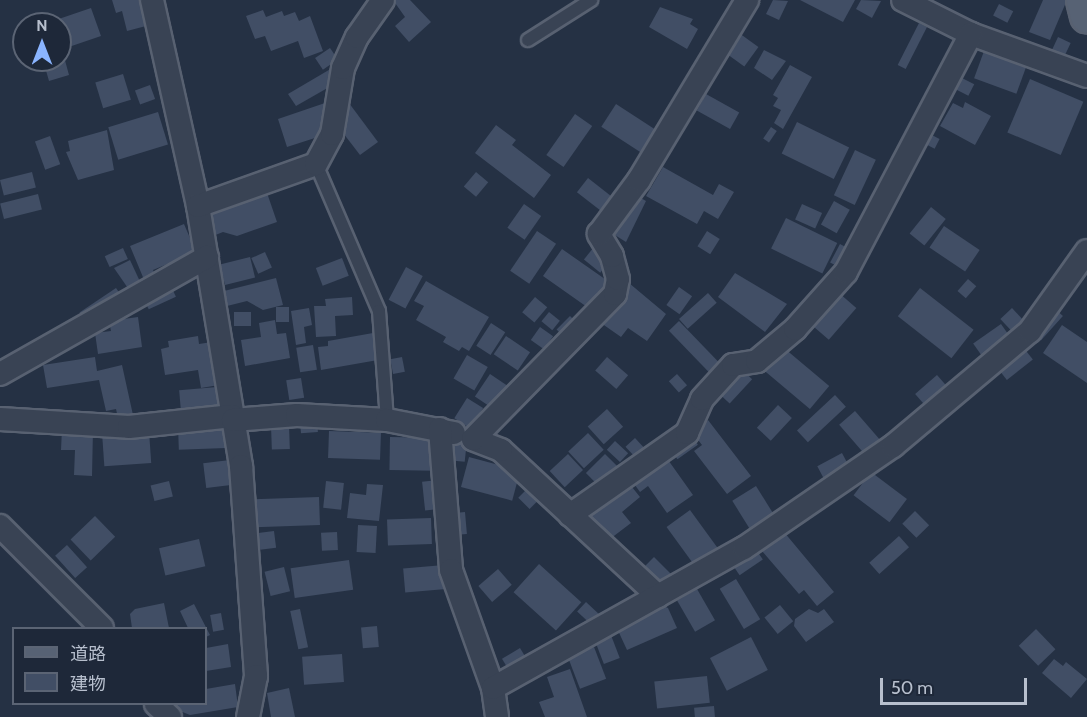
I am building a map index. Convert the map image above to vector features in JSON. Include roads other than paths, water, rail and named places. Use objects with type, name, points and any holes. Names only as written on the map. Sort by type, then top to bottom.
[{"type":"main road","points":[[1083,0],[1087,16]]},
{"type":"street","points":[[152,0],[198,206],[233,418],[252,583],[256,676],[248,717]]},
{"type":"street","points":[[198,206],[316,164],[332,134],[343,69],[357,37],[383,0]]},
{"type":"street","points":[[473,439],[615,294],[618,279],[612,255],[599,234],[639,180],[747,0]]},
{"type":"street","points":[[903,0],[971,34],[1087,76]]},
{"type":"street","points":[[570,515],[687,433],[702,399],[733,365],[758,361],[795,329],[846,272],[971,34]]},
{"type":"street","points":[[493,688],[744,548],[893,446],[1030,331],[1087,251]]},
{"type":"street","points":[[0,374],[207,257]]},
{"type":"street","points":[[0,419],[129,427],[297,415],[387,420],[440,429],[501,450],[658,596]]},
{"type":"street","points":[[440,429],[451,570],[493,688],[497,717]]},
{"type":"street","points":[[0,526],[101,627]]},
{"type":"street","points":[[157,705],[170,717]]},
{"type":"lane","points":[[528,40],[591,0]]},
{"type":"lane","points":[[316,164],[379,311],[387,420]]}]
